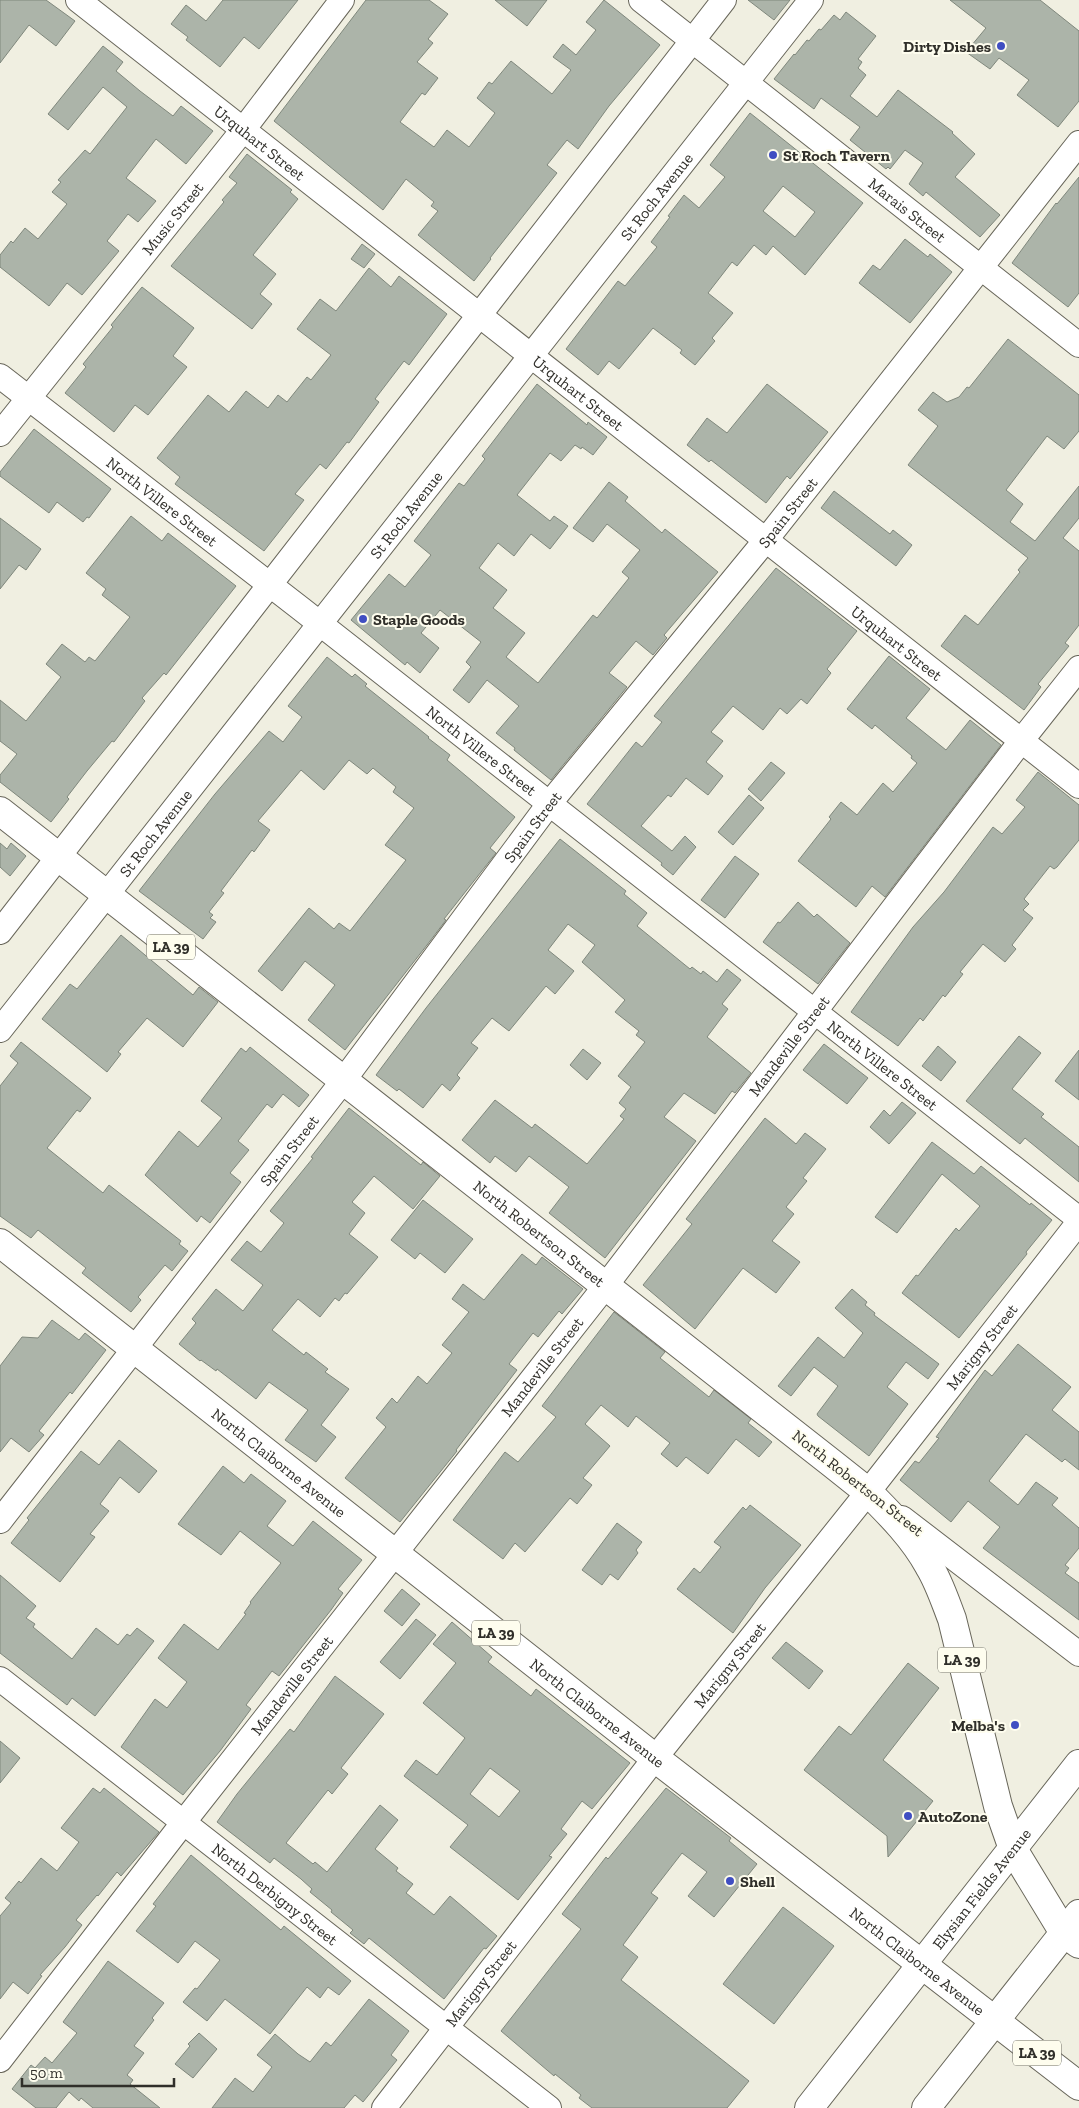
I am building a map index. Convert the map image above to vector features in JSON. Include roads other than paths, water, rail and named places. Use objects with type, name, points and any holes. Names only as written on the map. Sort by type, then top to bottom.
[{"type":"main road","name":"North Robertson Street","points":[[0,811],[343,1081],[607,1284],[868,1492]]},
{"type":"main road","name":"North Claiborne Avenue","points":[[0,1243],[655,1758],[1079,2086]]},
{"type":"main road","name":"LA 39","points":[[868,1492],[913,1543],[929,1565],[942,1591],[952,1619],[998,1806],[1013,1850],[1074,1930]]},
{"type":"main road","name":"Elysian Fields Avenue","points":[[809,2108],[1079,1764]]},
{"type":"main road","points":[[926,2108],[994,2021],[1074,1930]]},
{"type":"street","name":"Urquhart Street","points":[[78,0],[1079,786]]},
{"type":"street","name":"Music Street","points":[[0,434],[243,130],[342,0]]},
{"type":"street","name":"Marais Street","points":[[641,0],[1079,345]]},
{"type":"street","points":[[0,932],[724,0]]},
{"type":"street","name":"St Roch Avenue","points":[[0,1030],[811,0]]},
{"type":"street","name":"Spain Street","points":[[0,1521],[343,1081],[549,804],[765,541],[1079,143]]},
{"type":"street","name":"North Villere Street","points":[[0,376],[270,584],[1079,1221]]},
{"type":"street","name":"Mandeville Street","points":[[0,2060],[183,1823],[607,1284],[1021,741],[1079,668]]},
{"type":"street","name":"Marigny Street","points":[[384,2108],[655,1758],[868,1492],[1079,1221]]},
{"type":"street","name":"North Robertson Street","points":[[868,1492],[1079,1654]]},
{"type":"street","name":"North Derbigny Street","points":[[0,1679],[549,2108]]},
{"type":"place","name":"Dirty Dishes","points":[[1001,46]]},
{"type":"place","name":"St Roch Tavern","points":[[773,155]]},
{"type":"place","name":"Staple Goods","points":[[363,619]]},
{"type":"place","name":"Melba's","points":[[1015,1725]]},
{"type":"place","name":"AutoZone","points":[[908,1816]]},
{"type":"place","name":"Shell","points":[[730,1881]]}]
